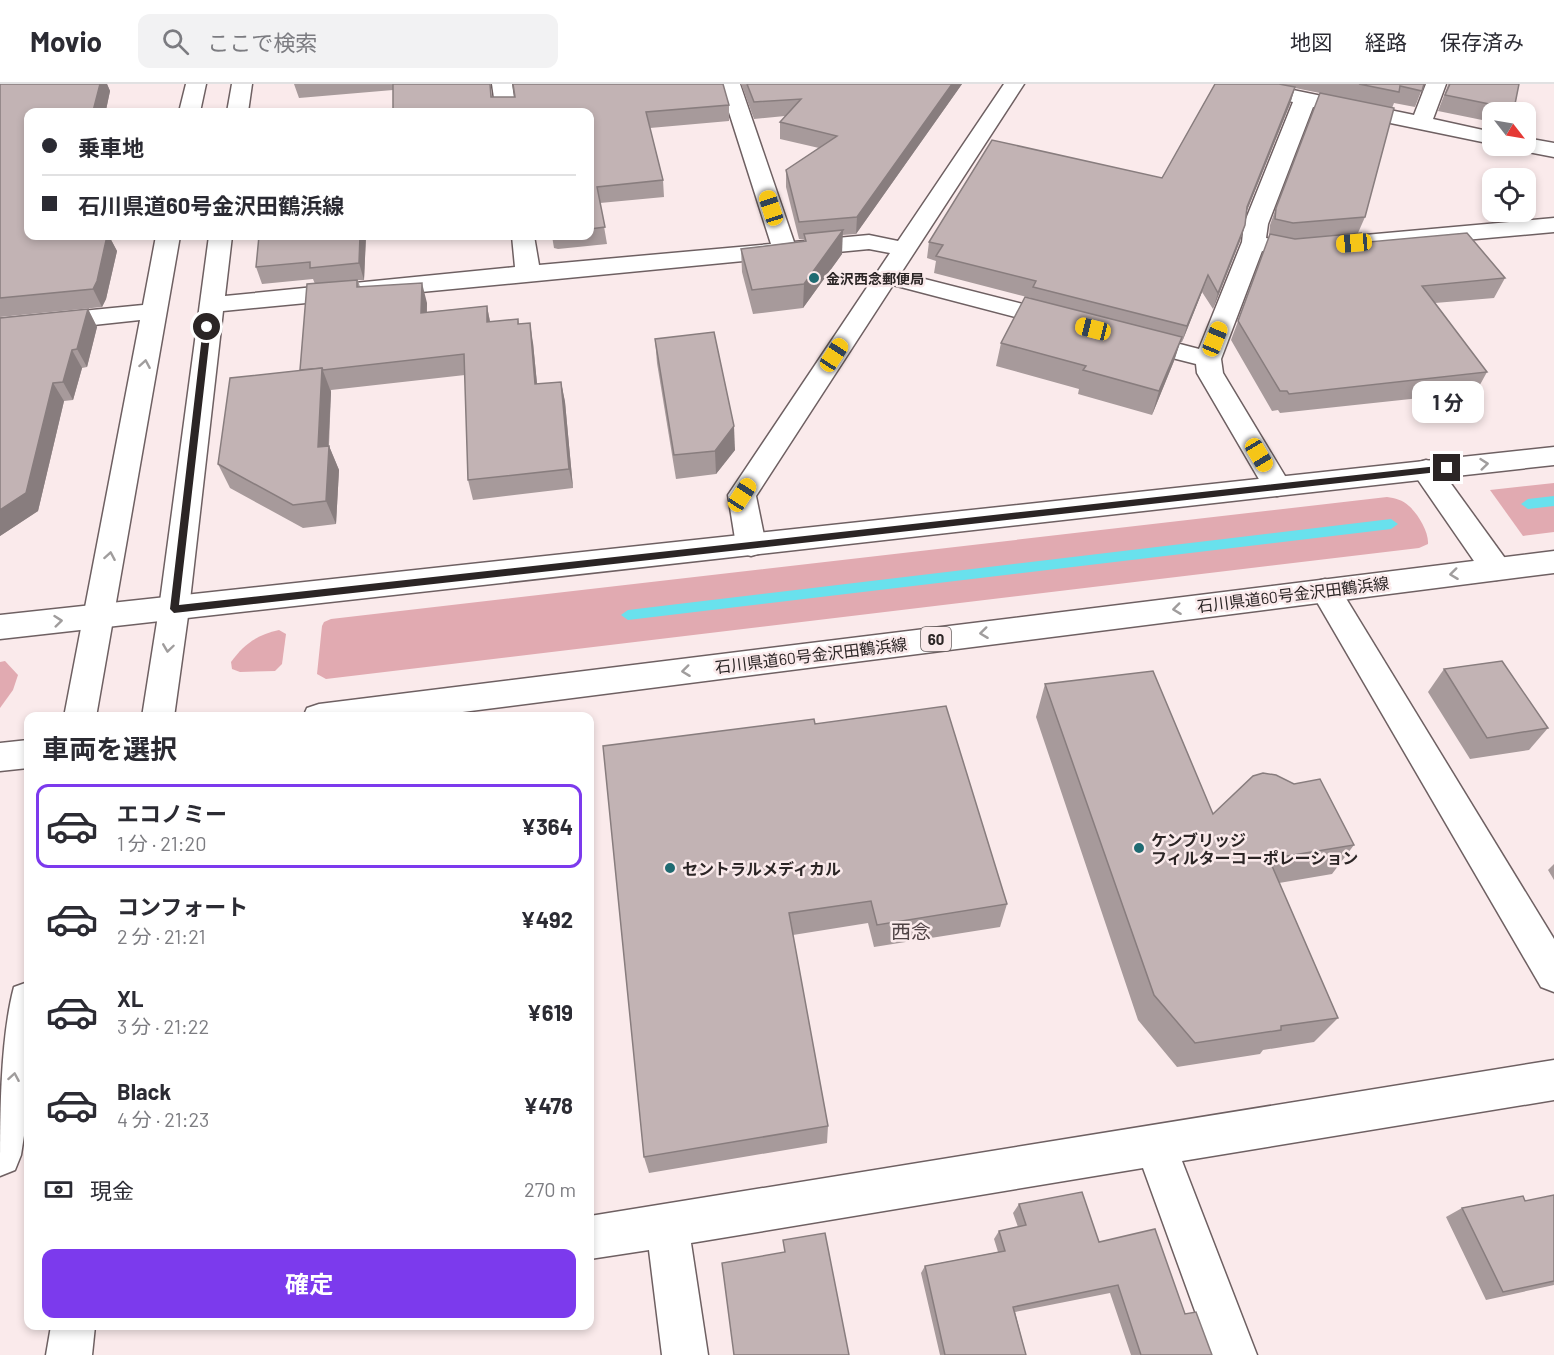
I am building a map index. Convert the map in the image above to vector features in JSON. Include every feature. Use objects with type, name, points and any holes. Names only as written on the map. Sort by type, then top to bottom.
[{"type":"street","points":[[191,108],[196,84]]},
{"type":"street","points":[[239,108],[242,84]]},
{"type":"street","points":[[502,84],[505,108]]},
{"type":"street","points":[[730,84],[785,250]]},
{"type":"street","points":[[751,545],[742,495],[1014,84]]},
{"type":"street","points":[[1235,84],[1482,136]]},
{"type":"street","points":[[1421,124],[1436,84]]},
{"type":"street","points":[[1277,486],[1210,373],[1208,359],[1254,242],[1256,224],[1305,99]]},
{"type":"street","points":[[1536,147],[1554,150]]},
{"type":"street","points":[[1254,242],[1287,249],[1554,225]]},
{"type":"street","points":[[81,712],[167,240]]},
{"type":"street","points":[[159,712],[174,609],[219,240]]},
{"type":"street","points":[[524,240],[528,273]]},
{"type":"street","points":[[210,305],[869,242],[903,249]]},
{"type":"street","points":[[886,276],[1081,326]]},
{"type":"street","points":[[0,327],[155,310]]},
{"type":"street","points":[[1116,335],[1208,359]]},
{"type":"street","points":[[0,627],[1554,456]]},
{"type":"street","points":[[1426,470],[1496,569]]},
{"type":"street","name":"石川県道60号金沢田鶴浜線","points":[[359,712],[1554,561]]},
{"type":"street","points":[[1325,590],[1554,974]]},
{"type":"street","points":[[0,757],[24,754]]},
{"type":"street","points":[[0,1150],[24,1021]]},
{"type":"street","points":[[594,1237],[1554,1080]]},
{"type":"street","points":[[1155,1145],[1234,1355]]},
{"type":"street","points":[[668,1225],[685,1355]]},
{"type":"street","points":[[69,1355],[72,1330]]},
{"type":"shaded area","points":[[1554,483],[1554,532],[1523,536],[1490,490]]},
{"type":"shaded area","points":[[1387,497],[1402,501],[1412,509],[1425,529],[1428,544],[1419,548],[326,679],[317,674],[322,626],[324,622],[331,619]]},
{"type":"shaded area","points":[[279,630],[286,634],[282,664],[275,671],[240,672],[232,669],[231,662],[246,645]]},
{"type":"shaded area","points":[[5,661],[18,675],[13,690],[0,708],[0,662]]},
{"type":"building","points":[[0,84],[100,84],[94,108],[24,108],[24,240],[106,240],[97,281],[93,289],[0,298]]},
{"type":"building","points":[[393,84],[490,84],[491,97],[515,97],[513,84],[723,84],[729,105],[646,112],[663,180],[597,187],[605,227],[594,228],[594,108],[393,108]]},
{"type":"building","points":[[747,84],[952,84],[857,217],[799,222],[786,170],[837,136],[780,122],[801,99],[754,102]]},
{"type":"building","points":[[1215,84],[1279,84],[1295,87],[1247,207],[1245,225],[1218,293],[1208,275],[1187,326],[1033,287],[1036,281],[936,256],[943,245],[929,242],[992,140],[1162,178]]},
{"type":"building","points":[[1359,84],[1424,84],[1422,91],[1400,86],[1399,92]]},
{"type":"building","points":[[1450,84],[1519,84],[1515,102],[1482,103],[1445,95]]},
{"type":"building","points":[[1320,93],[1394,108],[1365,217],[1293,223],[1275,219],[1276,208]]},
{"type":"building","points":[[843,230],[804,284],[752,290],[741,249],[806,241],[804,234]]},
{"type":"building","points":[[1361,233],[1358,243],[1467,233],[1505,278],[1422,286],[1487,372],[1289,394],[1287,391],[1280,391],[1238,321],[1270,234],[1295,239]]},
{"type":"building","points":[[259,240],[360,240],[359,263],[310,268],[310,262],[256,267]]},
{"type":"building","points":[[357,280],[357,287],[422,283],[421,313],[487,306],[487,322],[518,319],[518,324],[530,323],[535,384],[561,382],[569,469],[468,480],[464,354],[323,370],[322,368],[300,370],[307,284]]},
{"type":"building","points":[[1025,297],[1182,337],[1159,391],[1083,370],[1086,366],[1001,343]]},
{"type":"building","points":[[88,309],[77,349],[72,350],[63,382],[53,383],[26,493],[0,510],[0,318]]},
{"type":"building","points":[[714,332],[734,426],[715,451],[674,455],[655,339]]},
{"type":"building","points":[[322,368],[318,447],[329,446],[326,501],[293,505],[218,464],[230,378]]},
{"type":"building","points":[[1502,661],[1548,728],[1487,738],[1444,669]]},
{"type":"building","points":[[1153,671],[1213,814],[1253,776],[1263,773],[1276,775],[1294,784],[1320,779],[1354,845],[1269,859],[1338,1018],[1281,1026],[1281,1030],[1195,1043],[1154,995],[1045,684]]},
{"type":"building","points":[[946,706],[1007,904],[877,925],[871,901],[789,913],[828,1126],[644,1157],[603,746],[814,719],[815,724]]},
{"type":"building","points":[[1082,1192],[1099,1242],[1155,1229],[1185,1314],[1196,1312],[1212,1355],[1141,1355],[1118,1285],[1013,1307],[1026,1355],[945,1355],[925,1266],[1005,1251],[999,1231],[1026,1225],[1019,1204]]},
{"type":"building","points":[[1554,1195],[1554,1281],[1503,1292],[1462,1208],[1523,1196],[1525,1201]]},
{"type":"building","points":[[825,1233],[849,1355],[734,1355],[722,1263],[785,1252],[783,1240]]},
{"type":"waterway","points":[[1528,504],[1554,501]]},
{"type":"waterway","points":[[628,615],[1391,524]]},
{"type":"place","name":"金沢西念郵便局","points":[[814,278]]},
{"type":"place","name":"ケンブリッジ フィルターコーポレーション","points":[[1139,848]]},
{"type":"place","name":"セントラルメディカル","points":[[670,868]]},
{"type":"district","name":"西念","points":[[911,931]]},
{"type":"route","points":[[207,327],[174,609],[1447,468]]}]
